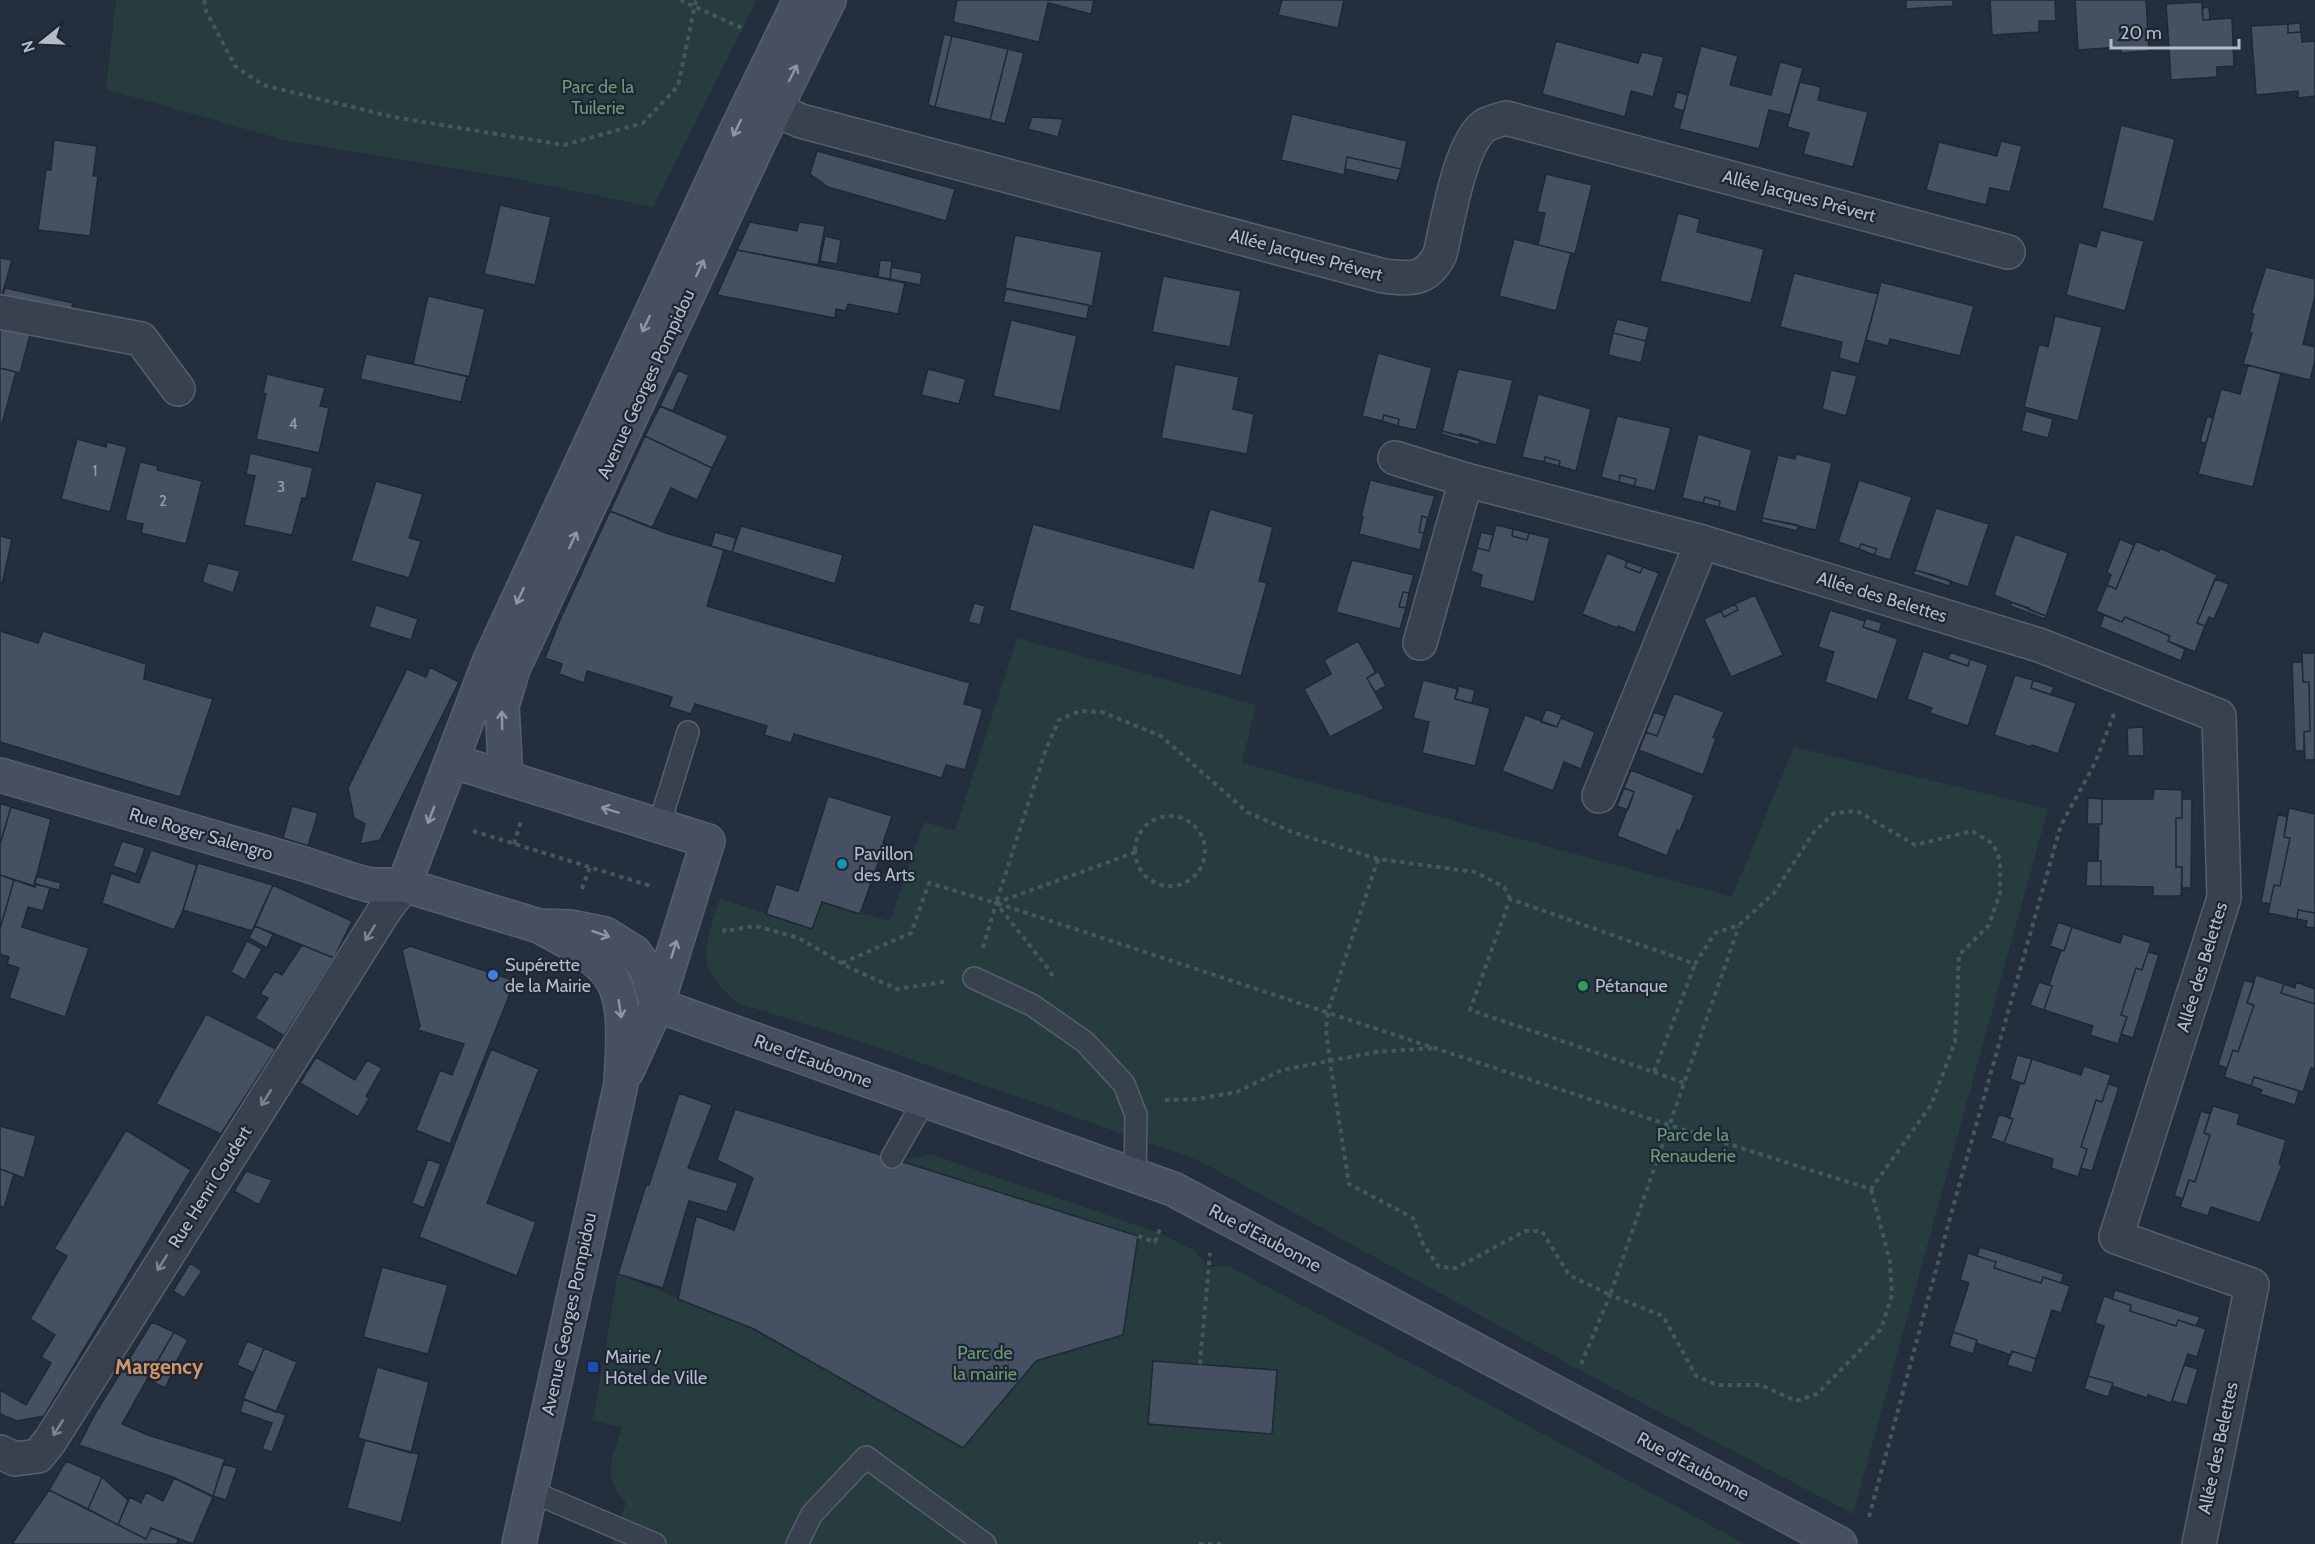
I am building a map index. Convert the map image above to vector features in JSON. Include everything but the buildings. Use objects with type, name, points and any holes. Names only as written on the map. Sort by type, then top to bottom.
[{"type":"main road","name":"Avenue Georges Pompidou","points":[[506,778],[502,706],[513,669],[763,104],[775,50],[800,0]]},
{"type":"main road","name":"Avenue Georges Pompidou","points":[[657,1005],[646,968],[634,952],[619,941],[588,929],[539,926],[404,885],[490,660],[763,104],[829,0]]},
{"type":"main road","name":"Avenue Georges Pompidou","points":[[452,761],[708,841],[657,1005],[621,1084]]},
{"type":"main road","name":"Rue Roger Salengro","points":[[0,774],[355,881],[370,885],[404,885]]},
{"type":"main road","name":"Avenue Georges Pompidou","points":[[519,1544],[621,1084],[623,1027],[621,1008],[606,970],[585,954],[539,926]]},
{"type":"main road","name":"Rue d'Eaubonne","points":[[657,1005],[1173,1189],[1840,1544]]},
{"type":"street","name":"Allée Jacques Prévert","points":[[763,104],[801,121],[1384,276],[1406,279],[1422,276],[1434,268],[1440,254],[1463,161],[1473,139],[1485,125],[1506,118],[2008,252]]},
{"type":"street","points":[[0,312],[141,339],[178,389]]},
{"type":"street","name":"Allée des Belettes","points":[[1395,458],[1466,480],[1702,542],[2039,645],[2219,716],[2224,898],[2116,1237],[2252,1285],[2199,1544]]},
{"type":"street","points":[[1420,643],[1466,480]]},
{"type":"street","points":[[1599,796],[1702,542]]},
{"type":"street","name":"Rue Henri Coudert","points":[[0,1452],[15,1459],[38,1455],[50,1441],[386,908],[404,885]]},
{"type":"lane","points":[[659,825],[688,732]]},
{"type":"lane","points":[[974,978],[1032,1005],[1085,1042],[1124,1084],[1136,1115],[1135,1175]]},
{"type":"lane","points":[[892,1157],[924,1101]]},
{"type":"lane","points":[[797,1544],[812,1514],[866,1457],[985,1544]]},
{"type":"lane","points":[[531,1491],[655,1544]]},
{"type":"path","points":[[204,0],[206,11],[235,66],[263,85],[393,117],[564,146],[643,123],[678,86],[696,0]]},
{"type":"path","points":[[680,0],[738,25],[775,50]]},
{"type":"path","points":[[1868,1521],[1956,1196],[2061,825],[2096,763],[2127,680]]},
{"type":"path","points":[[724,932],[756,926],[799,938],[841,963],[897,989],[974,978],[1046,749],[1059,720],[1080,711],[1102,712],[1161,736],[1247,812],[1292,832],[1378,859],[1475,872],[1504,887],[1510,899],[1695,964]]},
{"type":"path","points":[[1654,1072],[1695,964],[1715,933],[1739,926],[1774,893],[1814,832],[1834,813],[1857,811],[1915,845],[1972,831],[1994,844],[2000,860],[2000,893],[1989,925],[1959,955],[1955,1042],[1931,1105],[1871,1189]]},
{"type":"path","points":[[1161,817],[1184,818],[1193,824],[1205,844],[1202,867],[1185,883],[1174,886],[1163,885],[1143,873],[1136,852],[1136,841],[1142,830],[1150,822],[1161,817]]},
{"type":"path","points":[[473,831],[690,898]]},
{"type":"path","points":[[996,903],[1136,852]]},
{"type":"path","points":[[1378,859],[1328,1011],[1326,1029],[1330,1062],[1349,1184],[1413,1218],[1423,1244],[1439,1267],[1456,1268],[1525,1231],[1542,1231],[1569,1275],[1610,1295],[1663,1316],[1696,1376],[1717,1385],[1761,1385],[1796,1401],[1816,1394],[1881,1329],[1892,1295],[1890,1262],[1871,1189]]},
{"type":"path","points":[[841,963],[911,933],[929,883],[1328,1011],[1669,1127],[1871,1189]]},
{"type":"path","points":[[1510,899],[1470,1010],[1684,1083]]},
{"type":"path","points":[[996,903],[1050,970],[1055,981]]},
{"type":"path","points":[[1566,1399],[1610,1295],[1739,926]]},
{"type":"path","points":[[1131,1101],[1197,1099],[1237,1092],[1282,1070],[1376,1052],[1437,1048]]},
{"type":"path","points":[[1200,1364],[1213,1210]]},
{"type":"path","points":[[1199,1544],[1221,1544]]},
{"type":"green space","name":"Parc de la Tuilerie","points":[[116,0],[757,0],[653,207],[507,177],[284,140],[106,89]]},
{"type":"green space","name":"Parc de la Renauderie","points":[[1017,638],[1256,705],[1242,763],[1732,897],[1794,747],[2048,809],[1853,1514],[1585,1373],[1200,1161],[853,1039],[741,1004],[716,982],[708,967],[706,950],[720,898],[812,929],[822,902],[890,921],[924,822],[955,831]]},
{"type":"green space","name":"Parc de la mairie","points":[[930,1154],[1159,1233],[1195,1251],[1208,1267],[1228,1266],[1745,1544],[612,1544],[626,1503],[613,1484],[611,1476],[612,1458],[622,1428],[593,1420],[618,1274],[754,1329],[782,1215],[896,1206],[905,1160]]},
{"type":"place","name":"Pavillon des Arts","points":[[842,864]]},
{"type":"place","name":"Supérette de la Mairie","points":[[493,975]]},
{"type":"place","name":"Pétanque","points":[[1583,986]]},
{"type":"place","name":"Mairie / Hôtel de Ville","points":[[593,1367]]},
{"type":"district","name":"Margency","points":[[159,1366]]}]
